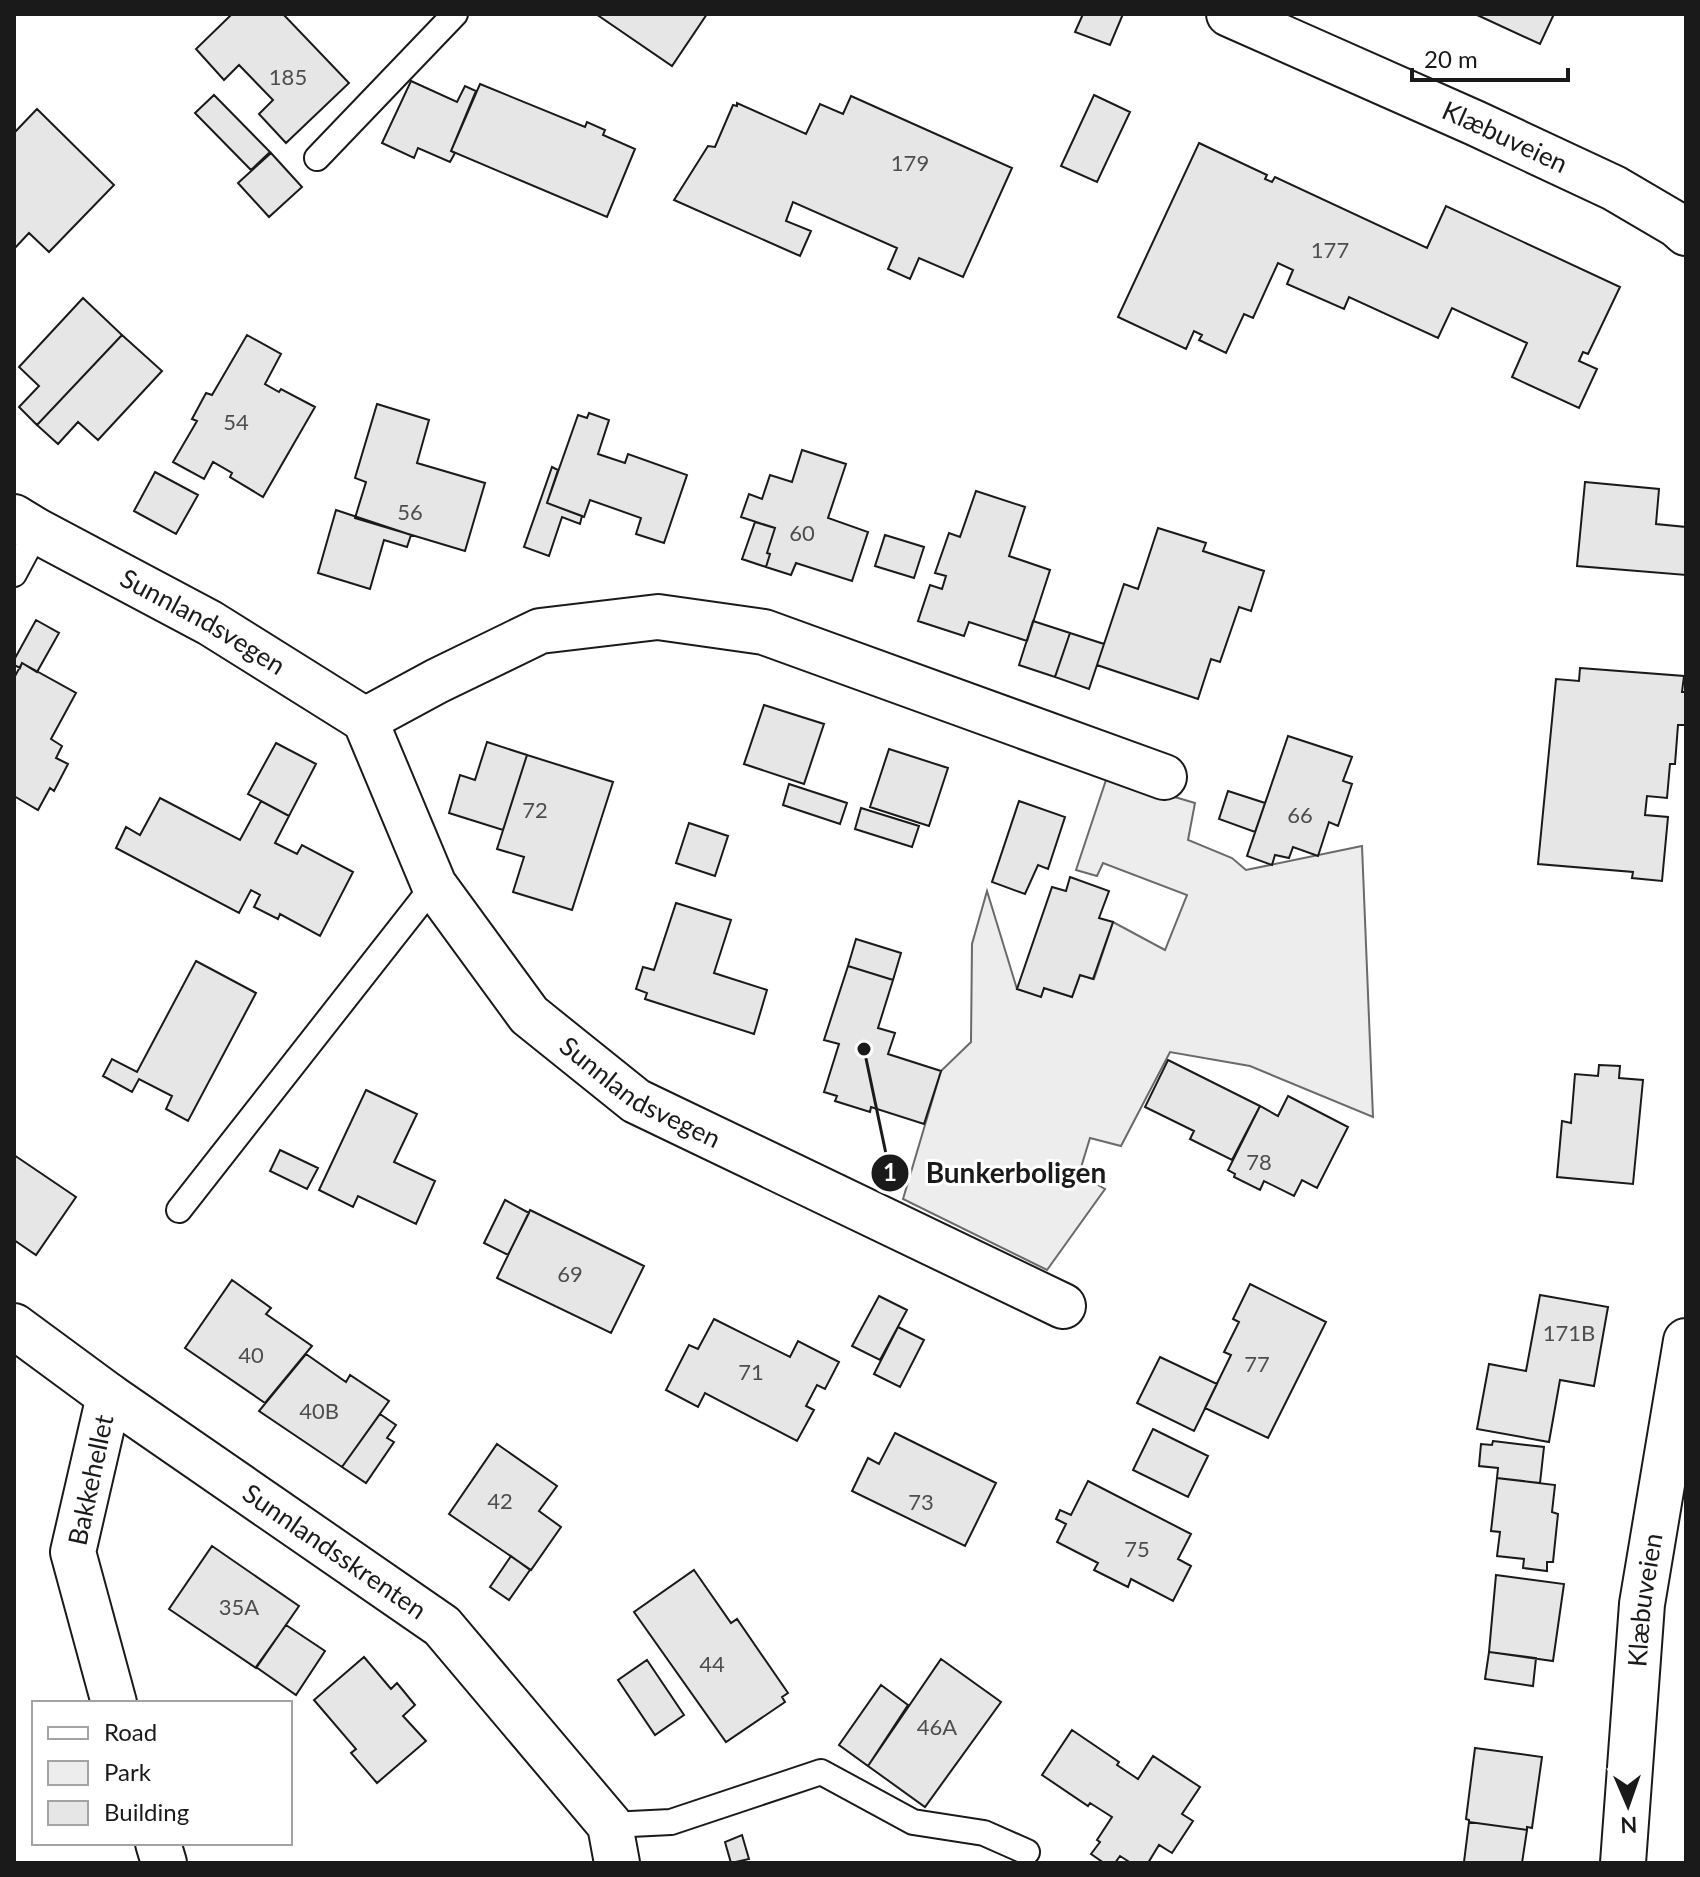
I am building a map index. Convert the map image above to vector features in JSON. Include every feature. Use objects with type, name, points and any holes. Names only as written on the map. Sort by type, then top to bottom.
[{"type":"street","name":"Klæbuveien","points":[[1229,14],[1614,188],[1686,233]]},
{"type":"street","name":"Sunnlandsvegen","points":[[25,524],[210,623],[365,720],[434,885],[529,1015],[636,1101],[1063,1306]]},
{"type":"street","points":[[365,720],[540,631],[658,617],[764,632],[1164,777]]},
{"type":"street","name":"Sunnlandsskrenten","points":[[14,1326],[109,1396],[442,1626],[614,1844]]},
{"type":"street","name":"Klæbuveien","points":[[1623,1863],[1642,1604],[1686,1341]]},
{"type":"street","name":"Bakkehellet","points":[[109,1396],[73,1552],[113,1701]]},
{"type":"lane","points":[[317,158],[455,14]]},
{"type":"lane","name":"Sunnlandsvegen","points":[[14,574],[25,524]]},
{"type":"lane","points":[[179,1210],[434,885]]},
{"type":"lane","name":"Sunnlandsskrenten","points":[[614,1844],[821,1772],[913,1822],[984,1833],[1027,1852]]},
{"type":"green space","points":[[1107,777],[1195,803],[1188,840],[1232,858],[1246,870],[1362,846],[1373,1117],[1250,1066],[1170,1052],[1121,1146],[1090,1138],[1079,1174],[1105,1189],[1047,1270],[903,1199],[941,1071],[971,1042],[972,944],[987,891],[1017,989],[1041,996],[1044,988],[1072,997],[1080,975],[1094,979],[1113,922],[1165,950],[1187,895],[1103,863],[1097,876],[1076,870]]},
{"type":"building","points":[[232,14],[283,14],[349,83],[286,143],[259,114],[273,100],[239,65],[224,80],[196,49]]},
{"type":"building","points":[[596,14],[707,14],[672,66]]},
{"type":"building","points":[[1083,14],[1123,14],[1110,45],[1075,32]]},
{"type":"building","points":[[1475,14],[1554,14],[1540,44]]},
{"type":"building","points":[[411,81],[457,102],[465,86],[476,91],[451,151],[455,153],[450,162],[418,148],[414,158],[382,143]]},
{"type":"building","points":[[480,84],[585,127],[587,122],[605,130],[603,135],[635,149],[607,217],[451,151]]},
{"type":"building","points":[[214,95],[270,152],[251,170],[195,113]]},
{"type":"building","points":[[1094,95],[1130,112],[1097,182],[1061,166]]},
{"type":"building","points":[[851,96],[1012,168],[963,277],[919,258],[910,279],[888,269],[897,248],[793,202],[786,221],[811,231],[800,256],[674,200],[708,146],[715,147],[733,105],[737,106],[737,103],[806,134],[820,104],[843,114]]},
{"type":"building","points":[[37,109],[114,185],[49,252],[29,233],[14,249],[14,133]]},
{"type":"building","points":[[1199,143],[1267,175],[1265,179],[1272,182],[1275,177],[1427,248],[1446,206],[1620,287],[1588,354],[1583,352],[1579,361],[1597,369],[1579,408],[1512,377],[1527,343],[1452,308],[1438,338],[1349,297],[1344,309],[1287,284],[1293,270],[1278,263],[1253,318],[1244,314],[1226,353],[1199,340],[1202,335],[1194,331],[1186,349],[1118,317]]},
{"type":"building","points":[[271,153],[302,187],[269,217],[238,183]]},
{"type":"building","points":[[83,298],[122,335],[37,425],[19,407],[39,386],[19,367]]},
{"type":"building","points":[[122,335],[162,371],[98,440],[78,422],[58,444],[37,425]]},
{"type":"building","points":[[247,335],[281,354],[265,384],[315,407],[263,497],[230,477],[232,473],[213,462],[204,479],[173,462],[197,421],[192,419],[206,393],[212,395]]},
{"type":"building","points":[[377,404],[429,420],[417,463],[485,483],[465,551],[355,518],[366,482],[355,478]]},
{"type":"building","points":[[589,413],[609,420],[598,454],[625,463],[628,454],[687,475],[664,543],[636,534],[641,518],[590,500],[584,517],[547,503],[578,415],[587,418]]},
{"type":"building","points":[[802,450],[846,464],[828,518],[868,532],[852,581],[796,563],[791,575],[766,567],[775,528],[741,517],[749,494],[762,499],[770,475],[792,482]]},
{"type":"building","points":[[552,467],[558,470],[547,503],[582,516],[580,524],[562,517],[549,556],[524,547]]},
{"type":"building","points":[[155,472],[198,495],[176,534],[134,511]]},
{"type":"building","points":[[1585,482],[1659,489],[1656,524],[1686,527],[1686,575],[1577,566]]},
{"type":"building","points":[[976,491],[1025,507],[1009,556],[1050,570],[1027,641],[969,622],[964,636],[918,621],[930,585],[942,589],[946,576],[935,573],[949,533],[960,537]]},
{"type":"building","points":[[336,510],[411,535],[407,547],[384,540],[370,589],[318,573]]},
{"type":"building","points":[[755,522],[775,528],[766,567],[742,559]]},
{"type":"building","points":[[1158,528],[1206,543],[1203,551],[1264,571],[1251,611],[1239,607],[1220,662],[1211,659],[1198,699],[1097,665],[1124,584],[1138,589]]},
{"type":"building","points":[[885,535],[924,547],[914,578],[875,566]]},
{"type":"building","points":[[36,620],[59,633],[37,672],[22,663],[20,668],[14,665]]},
{"type":"building","points":[[1033,621],[1070,633],[1055,677],[1019,665]]},
{"type":"building","points":[[1070,633],[1104,644],[1089,689],[1055,677]]},
{"type":"building","points":[[22,663],[76,693],[51,739],[62,746],[56,758],[68,764],[54,791],[50,788],[38,810],[14,796],[14,678]]},
{"type":"building","points":[[1580,668],[1684,676],[1682,692],[1686,692],[1686,725],[1678,725],[1675,764],[1670,764],[1667,798],[1647,796],[1645,815],[1668,817],[1662,881],[1632,878],[1633,872],[1538,864],[1556,679],[1579,681]]},
{"type":"building","points":[[764,705],[824,724],[804,784],[744,764]]},
{"type":"building","points":[[1288,736],[1352,757],[1343,781],[1352,784],[1338,826],[1329,822],[1318,856],[1293,847],[1289,858],[1275,855],[1272,865],[1247,856]]},
{"type":"building","points":[[487,742],[527,755],[503,830],[449,813],[460,775],[475,780]]},
{"type":"building","points":[[276,743],[316,764],[289,816],[248,794]]},
{"type":"building","points":[[889,749],[948,768],[929,826],[870,807]]},
{"type":"building","points":[[527,755],[613,782],[572,910],[513,892],[524,857],[497,849]]},
{"type":"building","points":[[789,784],[847,803],[840,824],[783,805]]},
{"type":"building","points":[[1228,791],[1265,803],[1255,832],[1219,819]]},
{"type":"building","points":[[160,798],[240,840],[261,801],[289,816],[275,843],[297,854],[302,845],[353,872],[320,936],[280,914],[278,919],[254,907],[260,895],[251,890],[239,913],[116,848],[126,827],[140,835]]},
{"type":"building","points":[[1019,801],[1065,817],[1048,869],[1038,865],[1025,894],[992,882]]},
{"type":"building","points":[[861,808],[919,826],[912,847],[855,829]]},
{"type":"building","points":[[689,823],[728,836],[715,876],[676,863]]},
{"type":"building","points":[[1070,877],[1109,891],[1099,918],[1113,922],[1093,979],[1080,975],[1072,997],[1044,988],[1041,997],[1017,989],[1052,887],[1066,891]]},
{"type":"building","points":[[676,903],[731,920],[714,973],[767,990],[754,1034],[645,999],[647,993],[636,989],[643,967],[654,970]]},
{"type":"building","points":[[856,939],[901,953],[893,980],[848,966]]},
{"type":"building","points":[[196,961],[256,993],[188,1121],[166,1109],[172,1096],[139,1079],[132,1092],[103,1076],[112,1059],[137,1072]]},
{"type":"building","points":[[848,966],[893,980],[878,1028],[895,1033],[888,1054],[941,1071],[924,1124],[871,1107],[870,1112],[835,1101],[837,1096],[824,1092],[839,1044],[824,1040]]},
{"type":"building","points":[[1168,1060],[1260,1106],[1232,1160],[1190,1139],[1194,1131],[1145,1107]]},
{"type":"building","points":[[1599,1065],[1620,1066],[1619,1078],[1643,1080],[1633,1184],[1557,1177],[1562,1121],[1571,1123],[1575,1074],[1598,1076]]},
{"type":"building","points":[[366,1090],[417,1114],[394,1162],[435,1181],[416,1224],[358,1196],[353,1207],[319,1190]]},
{"type":"building","points":[[1288,1096],[1348,1127],[1317,1188],[1302,1180],[1294,1196],[1264,1181],[1260,1190],[1234,1177],[1235,1174],[1228,1170],[1260,1106],[1278,1116]]},
{"type":"building","points":[[280,1150],[318,1168],[307,1189],[270,1171]]},
{"type":"building","points":[[14,1155],[76,1197],[36,1255],[14,1240]]},
{"type":"building","points":[[505,1200],[529,1213],[508,1255],[484,1243]]},
{"type":"building","points":[[530,1210],[644,1266],[611,1333],[497,1278]]},
{"type":"building","points":[[232,1280],[271,1308],[266,1314],[312,1346],[265,1403],[185,1348]]},
{"type":"building","points":[[1250,1284],[1326,1322],[1268,1438],[1205,1408],[1231,1355],[1224,1352],[1239,1322],[1233,1319]]},
{"type":"building","points":[[1540,1295],[1608,1307],[1594,1386],[1560,1380],[1549,1442],[1477,1429],[1489,1364],[1526,1371]]},
{"type":"building","points":[[879,1296],[907,1310],[880,1360],[852,1346]]},
{"type":"building","points":[[714,1319],[790,1357],[798,1341],[839,1362],[825,1389],[817,1385],[806,1406],[814,1410],[797,1441],[705,1393],[698,1407],[666,1390],[689,1345],[698,1349]]},
{"type":"building","points":[[898,1327],[924,1340],[900,1387],[874,1374]]},
{"type":"building","points":[[306,1354],[346,1382],[350,1375],[389,1401],[342,1467],[259,1411]]},
{"type":"building","points":[[1160,1357],[1217,1384],[1194,1431],[1137,1403]]},
{"type":"building","points":[[380,1414],[396,1425],[387,1438],[394,1442],[366,1483],[342,1467]]},
{"type":"building","points":[[1153,1429],[1208,1456],[1188,1497],[1133,1470]]},
{"type":"building","points":[[895,1433],[996,1483],[965,1546],[852,1491],[868,1458],[879,1464]]},
{"type":"building","points":[[1493,1441],[1544,1447],[1540,1483],[1497,1478],[1498,1468],[1479,1466],[1481,1444],[1492,1445]]},
{"type":"building","points":[[497,1444],[557,1486],[539,1511],[561,1527],[531,1570],[449,1514]]},
{"type":"building","points":[[1497,1478],[1555,1485],[1552,1512],[1558,1514],[1553,1562],[1547,1562],[1547,1571],[1523,1568],[1524,1559],[1497,1556],[1500,1532],[1491,1531]]},
{"type":"building","points":[[1088,1481],[1191,1534],[1178,1559],[1191,1566],[1173,1601],[1131,1579],[1128,1587],[1094,1570],[1098,1563],[1057,1542],[1066,1524],[1056,1519],[1060,1510],[1071,1515]]},
{"type":"building","points":[[212,1546],[299,1606],[256,1668],[169,1609]]},
{"type":"building","points":[[511,1556],[530,1570],[509,1600],[490,1587]]},
{"type":"building","points":[[694,1570],[731,1623],[737,1619],[788,1693],[782,1697],[785,1702],[726,1742],[634,1612]]},
{"type":"building","points":[[1496,1575],[1564,1584],[1553,1661],[1489,1652]]},
{"type":"building","points":[[286,1625],[325,1651],[296,1695],[256,1667]]},
{"type":"building","points":[[1489,1652],[1536,1658],[1533,1686],[1485,1679]]},
{"type":"building","points":[[364,1657],[391,1689],[397,1683],[415,1705],[403,1716],[426,1741],[377,1783],[351,1753],[356,1749],[314,1700]]},
{"type":"building","points":[[941,1659],[1001,1702],[925,1807],[868,1766]]},
{"type":"building","points":[[647,1660],[684,1715],[655,1735],[618,1680]]},
{"type":"building","points":[[881,1685],[908,1705],[868,1766],[839,1745]]},
{"type":"building","points":[[1072,1730],[1138,1779],[1153,1756],[1200,1787],[1182,1814],[1193,1821],[1172,1853],[1159,1845],[1148,1863],[1131,1863],[1120,1856],[1115,1863],[1104,1863],[1091,1854],[1112,1817],[1090,1803],[1088,1806],[1042,1775]]},
{"type":"building","points":[[1475,1748],[1542,1757],[1532,1828],[1527,1827],[1527,1830],[1469,1822],[1466,1819]]},
{"type":"building","points":[[1469,1822],[1527,1830],[1522,1863],[1464,1862]]},
{"type":"building","points":[[742,1835],[749,1859],[731,1863],[725,1842]]},
{"type":"place","name":"Bunkerboligen","points":[[864,1049]]}]
